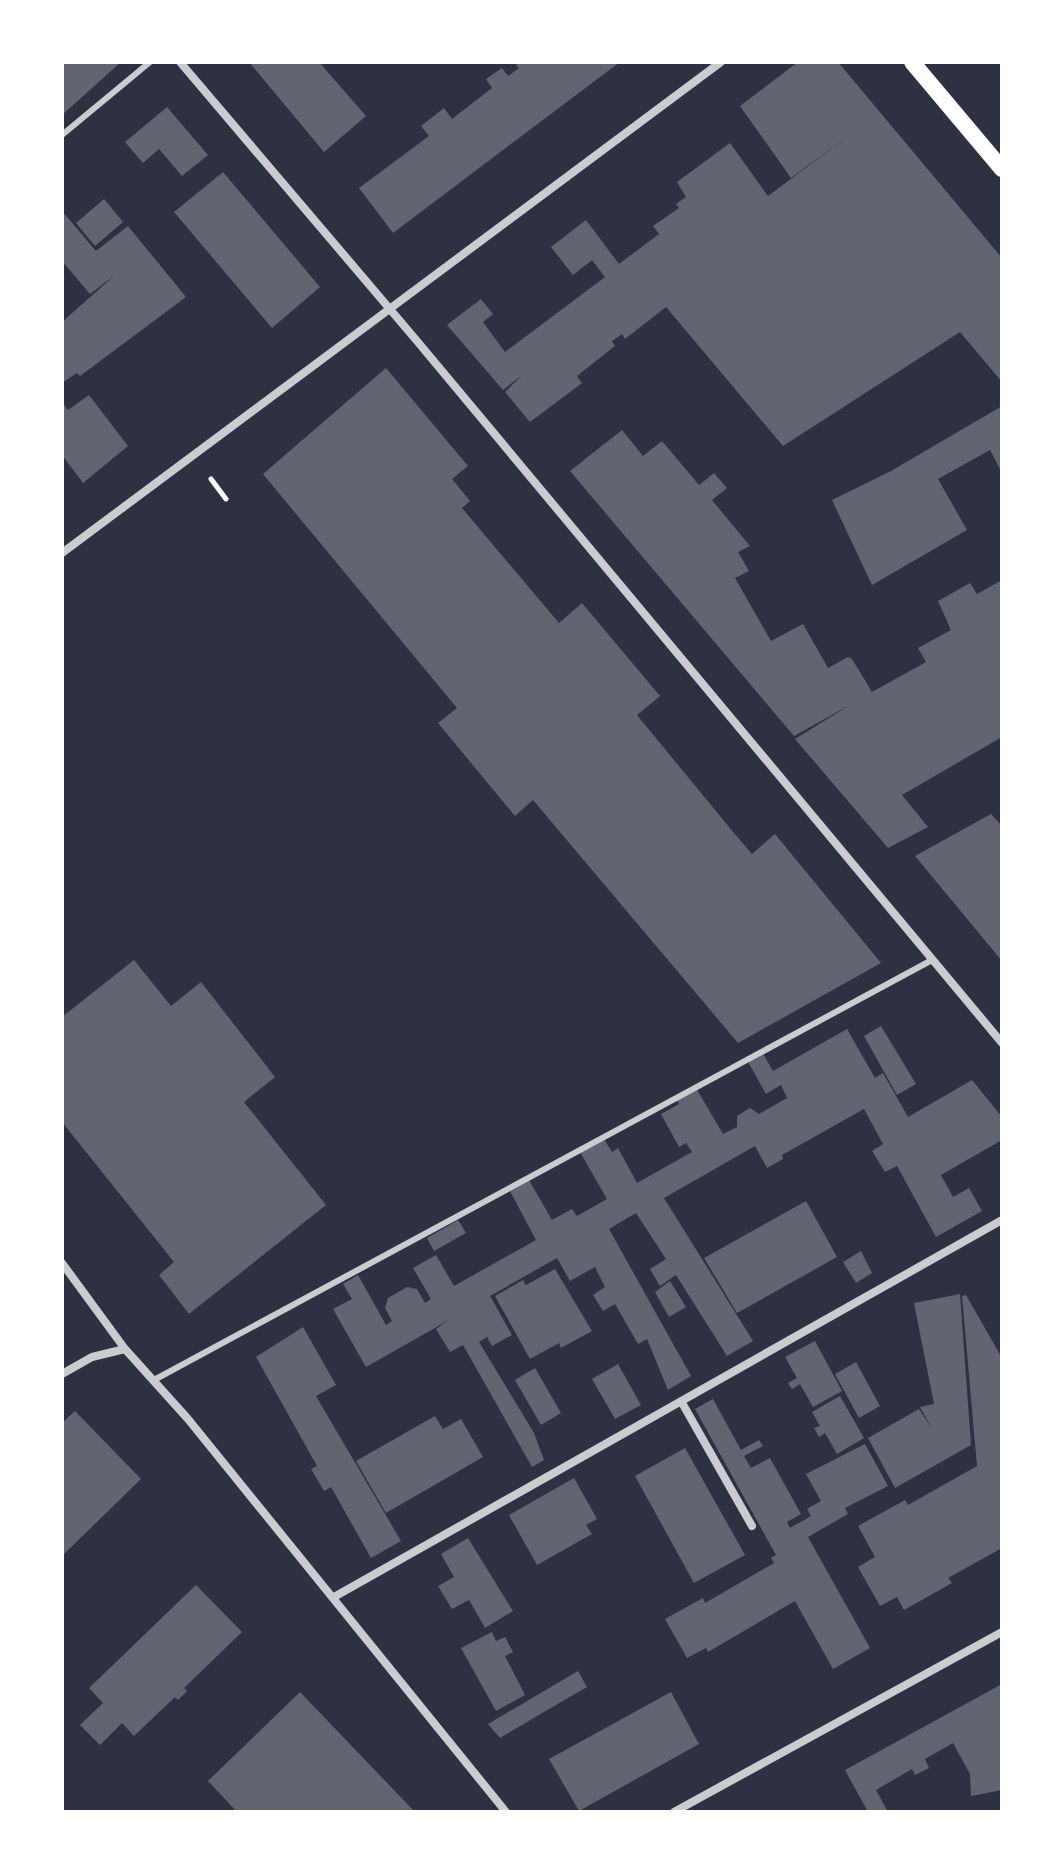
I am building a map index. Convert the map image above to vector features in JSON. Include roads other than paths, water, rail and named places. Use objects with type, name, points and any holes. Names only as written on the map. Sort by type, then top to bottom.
[{"type":"main road","points":[[912,62],[1002,169]]},
{"type":"street","points":[[180,62],[391,309],[1002,1043]]},
{"type":"street","points":[[62,553],[721,62]]},
{"type":"street","points":[[334,1597],[1002,1220]]},
{"type":"street","points":[[62,1263],[125,1349],[334,1597],[506,1812]]},
{"type":"street","points":[[62,1374],[92,1357],[125,1349]]},
{"type":"street","points":[[681,1401],[752,1526]]},
{"type":"street","points":[[674,1812],[1002,1632]]},
{"type":"lane","points":[[62,135],[150,62]]},
{"type":"lane","points":[[154,1380],[932,960]]}]
